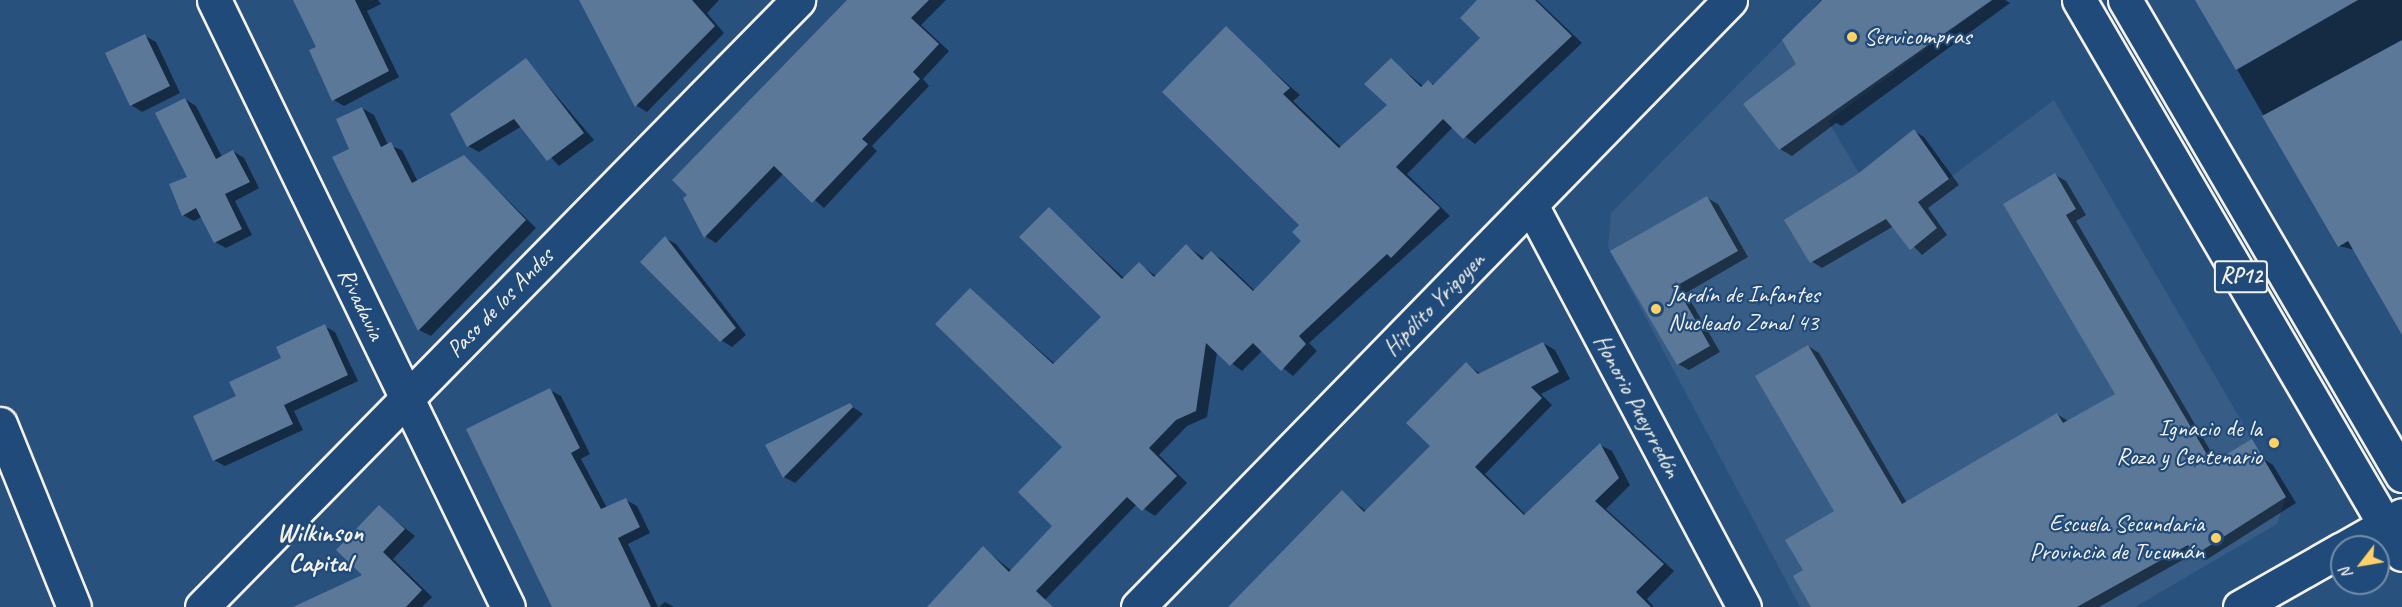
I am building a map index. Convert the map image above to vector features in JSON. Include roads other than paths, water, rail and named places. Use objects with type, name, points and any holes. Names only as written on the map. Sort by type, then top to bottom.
[{"type":"street","name":"Rivadavia","points":[[214,0],[508,607]]},
{"type":"street","name":"Paso de los Andes","points":[[202,607],[798,0]]},
{"type":"street","name":"Hipólito Yrigoyen","points":[[1138,607],[1730,0]]},
{"type":"street","name":"RP12","points":[[2079,0],[2394,520],[2402,554]]},
{"type":"street","name":"RP12","points":[[2126,0],[2402,475]]},
{"type":"street","name":"Honorio Pueyrredón","points":[[1531,205],[1744,607]]},
{"type":"street","points":[[0,424],[74,607]]},
{"type":"street","points":[[2367,535],[2394,520]]},
{"type":"street","points":[[2240,607],[2330,556]]},
{"type":"place","name":"Servicompras","points":[[1852,37]]},
{"type":"place","name":"Jardín de Infantes Nucleado Zonal 43","points":[[1656,309]]},
{"type":"place","name":"Ignacio de la Roza y Centenario","points":[[2274,443]]},
{"type":"place","name":"Escuela Secundaria Provincia de Tucumán","points":[[2216,538]]},
{"type":"district","name":"Wilkinson Capital","points":[[320,548]]}]
